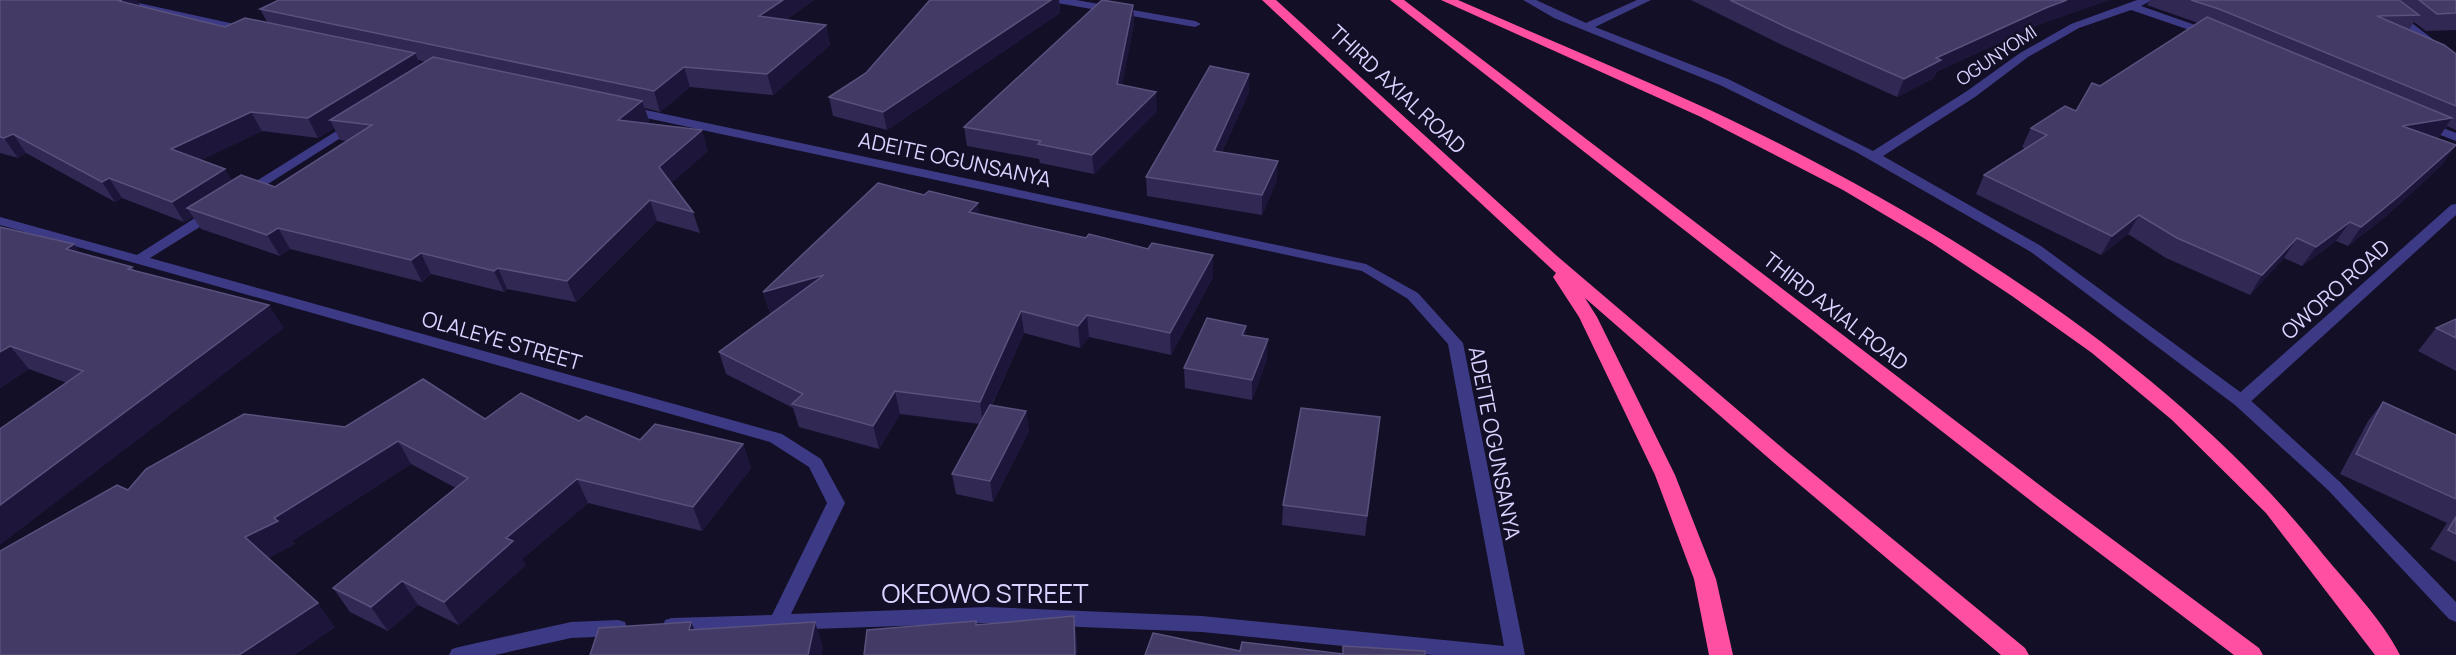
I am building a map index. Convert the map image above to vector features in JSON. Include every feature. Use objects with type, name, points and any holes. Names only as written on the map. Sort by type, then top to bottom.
[{"type":"highway","name":"THIRD AXIAL ROAD","points":[[1268,0],[1551,260],[1771,449],[2017,655]]},
{"type":"highway","name":"THIRD AXIAL ROAD","points":[[1396,0],[2047,502],[2251,655]]},
{"type":"highway","points":[[1448,0],[1706,114],[1849,187],[1938,239],[2018,292],[2098,349],[2179,415],[2273,507],[2375,635],[2388,655]]},
{"type":"highway","points":[[1551,260],[1588,317],[1665,475],[1705,579],[1721,655]]},
{"type":"street","points":[[110,0],[258,32]]},
{"type":"street","points":[[1057,0],[1195,24]]},
{"type":"street","points":[[1528,0],[1586,27],[1724,82],[1873,157],[2036,249],[2241,401],[2334,486],[2456,614]]},
{"type":"street","points":[[1586,27],[1646,0]]},
{"type":"street","name":"OGUNYOMI","points":[[1873,157],[1971,94],[2024,55],[2075,26],[2147,0]]},
{"type":"street","points":[[2375,0],[2456,63]]},
{"type":"street","points":[[2132,6],[2219,37]]},
{"type":"street","name":"ADEITE OGUNSANYA","points":[[615,108],[1366,268],[1413,296],[1455,343],[1514,655]]},
{"type":"street","points":[[138,260],[369,115]]},
{"type":"street","points":[[2415,120],[2456,137]]},
{"type":"street","name":"OWORO ROAD","points":[[2241,401],[2456,208]]},
{"type":"street","name":"OLALEYE STREET","points":[[0,221],[776,438],[815,463],[836,503],[777,622]]},
{"type":"street","name":"OKEOWO STREET","points":[[459,655],[571,630],[987,615],[1202,624],[1514,655]]},
{"type":"building","points":[[0,0],[122,0],[119,1],[225,27],[245,18],[415,53],[308,118],[251,112],[171,149],[225,169],[172,202],[109,178],[102,182],[13,134],[4,138],[0,137]]},
{"type":"building","points":[[279,0],[783,0],[759,16],[826,25],[767,74],[684,67],[654,91],[260,9]]},
{"type":"building","points":[[930,0],[1051,0],[883,112],[829,97],[866,73]]},
{"type":"building","points":[[1102,0],[1133,5],[1117,84],[1156,92],[1092,155],[1038,144],[1041,141],[964,127]]},
{"type":"building","points":[[1730,0],[2067,0],[1936,58],[1941,60],[1904,79]]},
{"type":"building","points":[[2191,0],[2399,0],[2419,15],[2377,16],[2444,45],[2456,54],[2456,106],[2219,9]]},
{"type":"building","points":[[2419,0],[2456,0],[2456,13],[2437,14]]},
{"type":"building","points":[[2207,17],[2452,118],[2402,126],[2456,145],[2361,227],[2350,222],[2316,247],[2297,238],[2262,275],[2177,238],[2139,215],[2112,236],[1984,175],[2047,135],[2031,128],[2065,106],[2076,111],[2092,83],[2100,86]]},
{"type":"building","points":[[433,57],[642,101],[618,120],[702,130],[659,167],[693,212],[650,200],[567,281],[498,268],[494,271],[421,253],[411,260],[278,228],[267,235],[187,208],[241,175],[275,187],[372,125],[330,120]]},
{"type":"building","points":[[1210,66],[1249,74],[1214,151],[1278,161],[1262,195],[1146,177]]},
{"type":"building","points":[[878,183],[924,195],[929,191],[978,203],[969,212],[1086,238],[1089,234],[1148,249],[1152,243],[1213,255],[1170,333],[1087,315],[1078,326],[1021,311],[980,402],[895,391],[873,426],[792,404],[803,394],[719,352],[824,275],[763,292]]},
{"type":"building","points":[[0,227],[74,244],[66,249],[132,267],[128,269],[269,305],[0,505],[0,429],[83,371],[10,346],[0,352]]},
{"type":"building","points":[[1207,318],[1246,326],[1242,335],[1268,339],[1252,380],[1184,368]]},
{"type":"building","points":[[2456,319],[2456,338],[2436,328]]},
{"type":"building","points":[[423,379],[485,419],[521,393],[579,421],[586,416],[640,440],[655,424],[743,444],[693,507],[577,479],[506,538],[513,541],[444,602],[402,581],[371,607],[333,588],[468,478],[398,441],[274,518],[278,521],[245,537],[318,603],[239,655],[0,655],[0,551],[117,485],[128,490],[146,469],[244,414],[345,427]]},
{"type":"building","points":[[2383,402],[2456,435],[2456,499],[2356,454]]},
{"type":"building","points":[[990,405],[1026,411],[990,481],[952,474]]},
{"type":"building","points":[[1301,408],[1380,417],[1367,516],[1283,505]]},
{"type":"building","points":[[2456,517],[2456,534],[2448,530]]},
{"type":"building","points":[[1074,616],[1075,655],[864,655],[867,630],[976,621],[976,625]]},
{"type":"building","points":[[691,622],[689,630],[815,622],[808,655],[590,655],[599,628]]},
{"type":"building","points":[[1153,633],[1240,651],[1242,642],[1343,654],[1343,646],[1425,651],[1425,655],[1145,655]]}]
